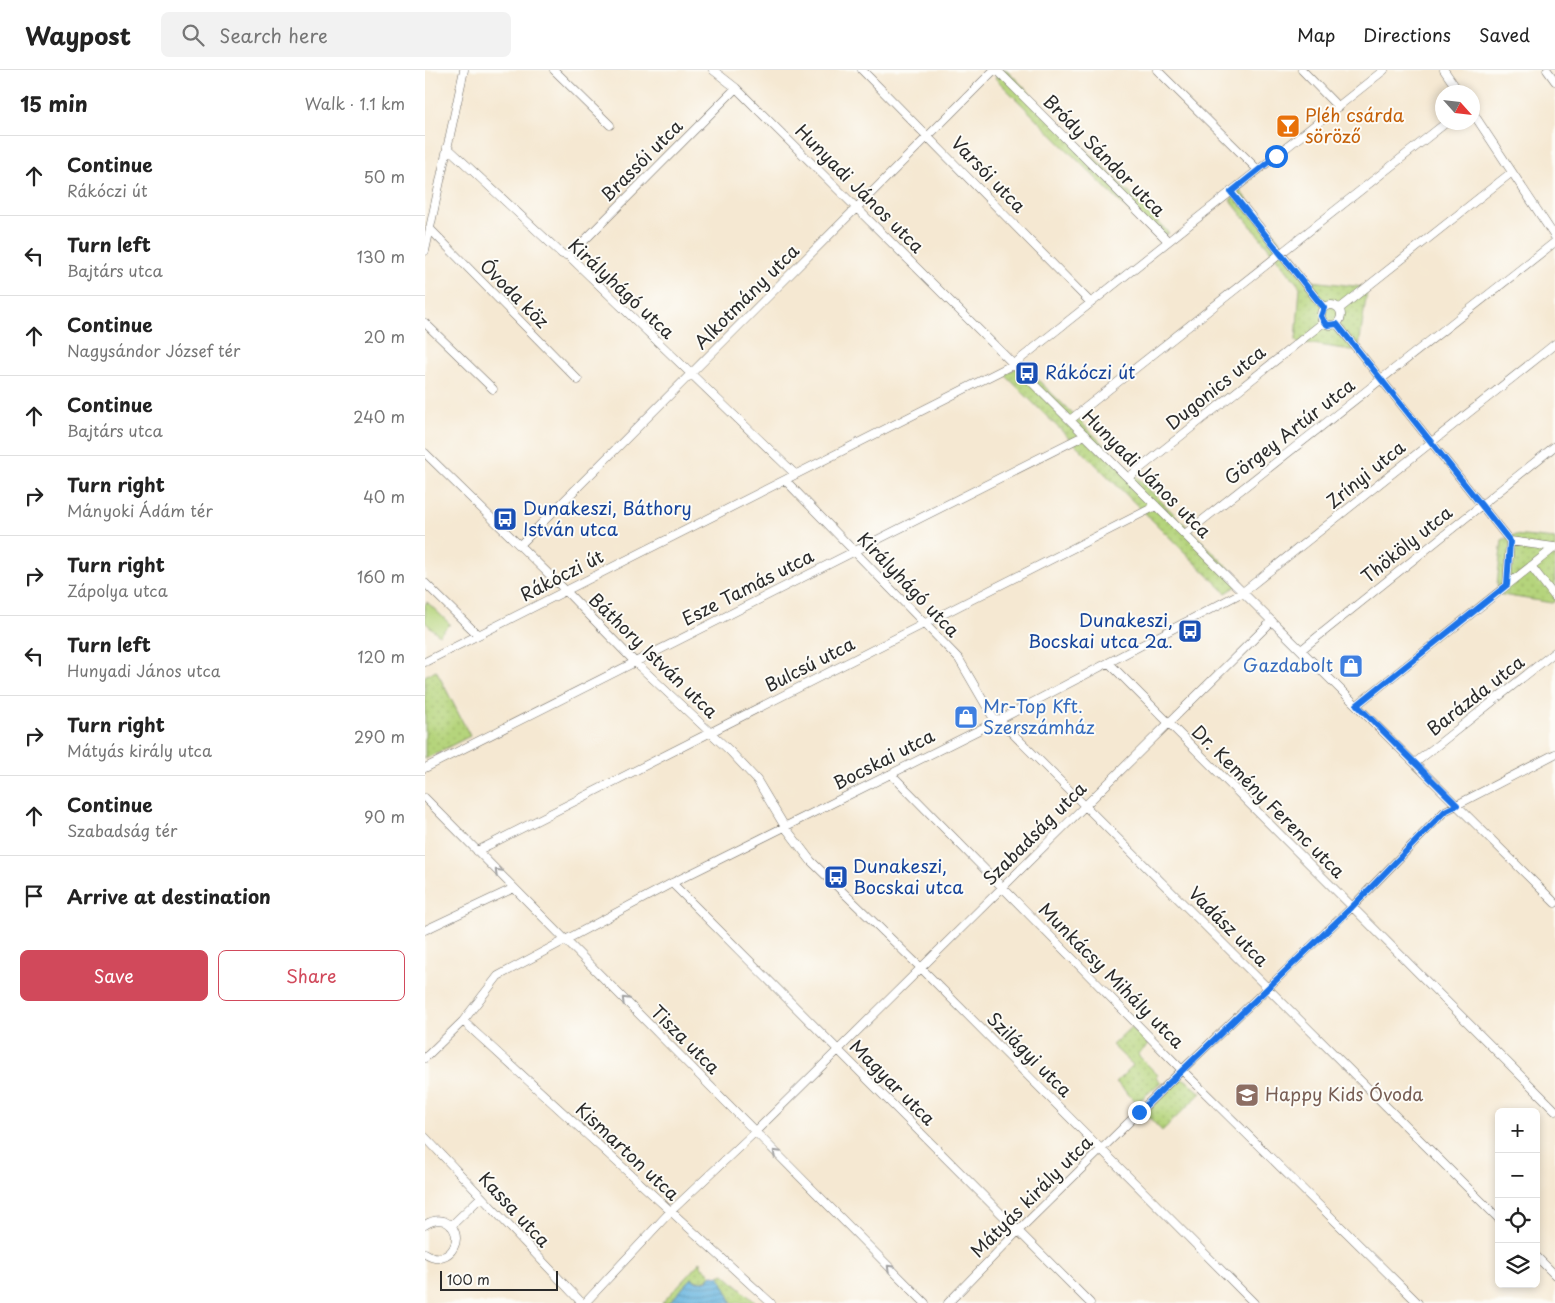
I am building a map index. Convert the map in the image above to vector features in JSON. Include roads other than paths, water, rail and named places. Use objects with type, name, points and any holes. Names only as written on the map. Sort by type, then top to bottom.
[{"type":"street","points":[[425,251],[464,70]]},
{"type":"street","points":[[553,70],[609,125]]},
{"type":"street","name":"Hunyadi János utca","points":[[713,70],[736,88],[1555,903]]},
{"type":"street","name":"Varsói utca","points":[[862,70],[1091,302]]},
{"type":"street","name":"Alkotmány utca","points":[[520,546],[996,70]]},
{"type":"street","name":"Bródy Sándor utca","points":[[996,70],[1168,242]]},
{"type":"street","points":[[1157,70],[1259,170]]},
{"type":"street","points":[[1302,70],[1338,106]]},
{"type":"street","name":"Rákóczi út","points":[[425,662],[1014,364],[1384,70]]},
{"type":"street","points":[[1444,70],[1454,85]]},
{"type":"street","points":[[1547,70],[1555,81]]},
{"type":"street","name":"Brassói utca","points":[[569,256],[736,88]]},
{"type":"street","points":[[1480,124],[1555,237]]},
{"type":"street","points":[[1070,420],[1437,130]]},
{"type":"street","name":"Királyhágó utca","points":[[447,147],[562,254],[569,256],[795,474]]},
{"type":"street","points":[[1339,309],[1512,172]]},
{"type":"street","points":[[1231,192],[1324,308]]},
{"type":"street","name":"Óvoda köz","points":[[430,229],[578,380]]},
{"type":"street","name":"Görgey Artúr utca","points":[[1185,534],[1555,242]]},
{"type":"street","points":[[1324,308],[1331,306],[1339,309]]},
{"type":"street","points":[[1324,308],[1321,316],[1328,325],[1337,324],[1341,318],[1339,309]]},
{"type":"street","name":"Dugonics utca","points":[[1128,478],[1324,322]]},
{"type":"street","points":[[425,323],[493,388]]},
{"type":"street","points":[[1337,324],[1510,541],[1507,585]]},
{"type":"street","name":"Zrínyi utca","points":[[1243,592],[1555,344]]},
{"type":"street","name":"Esze Tamás utca","points":[[425,768],[1085,435]]},
{"type":"street","name":"Thököly utca","points":[[1301,650],[1555,446]]},
{"type":"street","name":"Báthory István utca","points":[[425,453],[566,591],[635,662],[711,732],[757,780],[785,827]]},
{"type":"street","name":"Királyhágó utca","points":[[785,480],[959,659],[997,721]]},
{"type":"street","name":"Bulcsú utca","points":[[477,851],[1156,506]]},
{"type":"street","points":[[1510,541],[1555,547]]},
{"type":"street","points":[[1357,705],[1555,547]]},
{"type":"street","points":[[1531,566],[1555,597]]},
{"type":"street","points":[[425,582],[478,635]]},
{"type":"street","name":"Bocskai utca","points":[[425,1058],[463,1021],[497,976],[673,883],[997,721],[1243,592]]},
{"type":"street","name":"Szabadság utca","points":[[583,1303],[669,1212],[755,1132],[1273,621]]},
{"type":"street","name":"Barázda utca","points":[[1415,763],[1555,652]]},
{"type":"street","name":"Dr. Kemény Ferenc utca","points":[[1109,663],[1555,1110]]},
{"type":"street","name":"Vadász utca","points":[[997,721],[1085,806],[1495,1215]]},
{"type":"street","points":[[1268,988],[1352,907],[1445,811],[1552,756],[1555,764]]},
{"type":"street","name":"Munkácsy Mihály utca","points":[[891,774],[1182,1070],[1418,1303]]},
{"type":"street","name":"Tisza utca","points":[[425,798],[925,1303]]},
{"type":"street","name":"Szilágyi utca","points":[[785,827],[811,861],[921,968],[1254,1303]]},
{"type":"street","name":"Magyar utca","points":[[673,883],[1090,1303]]},
{"type":"street","points":[[425,930],[513,888]]},
{"type":"street","name":"Mátyás király utca","points":[[948,1303],[1018,1231],[1268,988]]},
{"type":"street","name":"Kismarton utca","points":[[463,1021],[669,1212],[771,1303]]},
{"type":"street","name":"Kassa utca","points":[[425,1137],[583,1303]]},
{"type":"street","points":[[451,1226],[481,1197]]},
{"type":"street","points":[[425,1225],[434,1220],[440,1220],[451,1226],[456,1237],[453,1250],[443,1257],[436,1258],[425,1253]]},
{"type":"street","points":[[1540,1260],[1555,1275]]},
{"type":"water","points":[[712,1275],[719,1276],[732,1303],[669,1303],[692,1278],[697,1282],[706,1281]]},
{"type":"place","name":"Pléh csárda söröző","points":[[1288,126]]},
{"type":"place","name":"Rákóczi út","points":[[1027,373]]},
{"type":"place","name":"Dunakeszi, Báthory István utca","points":[[505,519]]},
{"type":"place","name":"Dunakeszi, Bocskai utca 2a.","points":[[1190,631]]},
{"type":"place","name":"Gazdabolt","points":[[1351,666]]},
{"type":"place","name":"Mr-Top Kft. Szerszámház","points":[[966,717]]},
{"type":"place","name":"Dunakeszi, Bocskai utca","points":[[836,877]]},
{"type":"place","name":"Happy Kids Óvoda","points":[[1247,1095]]}]
